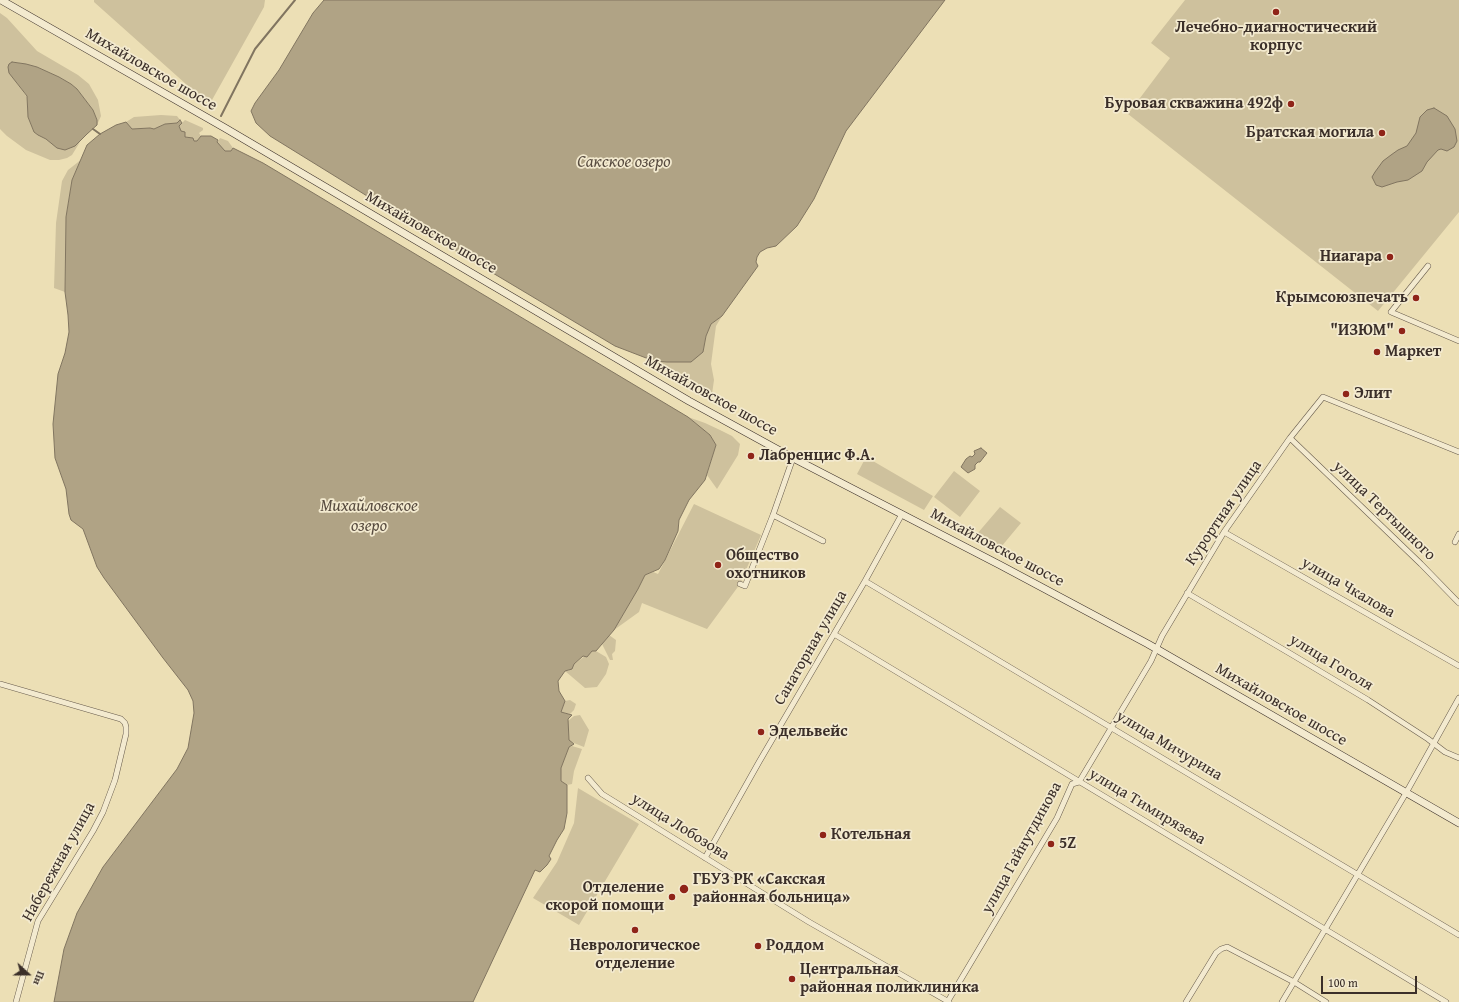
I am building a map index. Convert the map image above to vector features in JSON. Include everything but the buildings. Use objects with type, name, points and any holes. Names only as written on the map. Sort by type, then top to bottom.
[{"type":"main road","name":"Михайловское шоссе","points":[[1,0],[238,136],[689,401],[1156,649],[1459,823]]},
{"type":"street","points":[[1428,266],[1391,312],[1459,341]]},
{"type":"street","name":"Курортная улица","points":[[1156,649],[1162,636],[1224,532],[1290,438],[1323,397],[1459,452]]},
{"type":"street","name":"улица Тертышного","points":[[1290,438],[1421,564],[1459,603]]},
{"type":"street","points":[[740,584],[745,586],[794,458]]},
{"type":"street","name":"Санаторная улица","points":[[705,858],[902,514]]},
{"type":"street","points":[[773,515],[822,541]]},
{"type":"street","name":"улица Чкалова","points":[[1224,532],[1459,666]]},
{"type":"street","points":[[1455,542],[1459,534]]},
{"type":"street","name":"улица Мичурина","points":[[865,581],[1459,934]]},
{"type":"street","name":"улица Гоголя","points":[[1187,593],[1349,688],[1445,752],[1459,758]]},
{"type":"street","name":"улица Тимирязева","points":[[834,634],[1446,1002]]},
{"type":"street","name":"улица Гайнутдинова","points":[[948,1002],[1057,818],[1072,784],[1079,782],[1151,661],[1156,649]]},
{"type":"street","name":"Набережная улица","points":[[0,684],[121,719],[125,722],[126,727],[126,734],[115,780],[103,812],[38,921],[16,1002]]},
{"type":"street","points":[[1282,1002],[1406,793],[1459,698]]},
{"type":"street","points":[[1453,709],[1459,710]]},
{"type":"street","name":"улица Лобозова","points":[[588,778],[602,794],[850,946],[948,1002]]},
{"type":"street","points":[[1186,1002],[1216,953],[1221,948],[1227,947],[1294,982],[1326,1002]]},
{"type":"shaded area","points":[[94,0],[265,0],[264,7],[212,100],[196,93],[94,2]]},
{"type":"shaded area","points":[[1185,0],[1459,0],[1459,212],[1378,311],[1128,114],[1170,58],[1151,43]]},
{"type":"shaded area","points":[[0,13],[7,18],[37,51],[78,75],[89,84],[98,100],[101,116],[97,125],[97,120],[93,110],[77,89],[71,84],[37,67],[15,62],[16,82],[27,97],[28,117],[34,132],[54,145],[75,146],[80,142],[72,155],[67,158],[50,160],[26,150],[0,129]]},
{"type":"shaded area","points":[[161,115],[177,116],[180,120],[177,123],[165,124],[154,129],[131,129],[126,122],[134,117]]},
{"type":"shaded area","points":[[185,120],[203,128],[203,130],[199,133],[201,136],[197,141],[194,141],[193,138],[185,137],[181,132],[179,126]]},
{"type":"shaded area","points":[[220,138],[228,141],[233,148],[231,151],[225,151],[216,145]]},
{"type":"shaded area","points":[[82,159],[72,180],[66,217],[65,292],[54,288],[56,223],[62,181],[68,170]]},
{"type":"shaded area","points":[[722,316],[716,326],[711,364],[714,380],[712,394],[654,361],[667,362],[703,352],[706,336],[711,324]]},
{"type":"shaded area","points":[[688,417],[705,423],[732,436],[740,444],[738,455],[717,489],[707,475],[716,445],[710,435]]},
{"type":"shaded area","points":[[866,457],[933,496],[924,510],[857,474]]},
{"type":"shaded area","points":[[954,471],[980,491],[960,517],[934,497]]},
{"type":"shaded area","points":[[694,504],[761,535],[740,584],[707,629],[642,603],[639,612],[614,630],[645,575],[653,572],[658,574]]},
{"type":"shaded area","points":[[1000,507],[1021,523],[1001,547],[977,534]]},
{"type":"shaded area","points":[[609,635],[616,640],[615,651],[612,654],[613,660],[610,660],[602,644]]},
{"type":"shaded area","points":[[592,651],[596,651],[606,657],[609,664],[606,674],[597,687],[585,688],[565,671],[568,671],[574,664]]},
{"type":"shaded area","points":[[570,700],[576,704],[574,710],[570,714],[561,712],[565,701]]},
{"type":"shaded area","points":[[580,715],[589,730],[584,747],[569,741],[568,721],[574,716]]},
{"type":"shaded area","points":[[572,746],[582,749],[574,771],[572,784],[567,785],[561,781],[561,768],[569,747]]},
{"type":"shaded area","points":[[578,788],[639,824],[579,925],[533,898],[557,862],[574,823]]},
{"type":"water","name":"Сакское озеро","points":[[324,0],[945,0],[846,131],[814,199],[797,226],[776,246],[767,248],[760,252],[756,262],[758,266],[722,316],[711,324],[706,336],[703,352],[691,362],[667,362],[654,361],[615,346],[461,254],[270,136],[256,123],[251,111],[255,103],[279,70],[313,13]]},
{"type":"water","points":[[12,62],[37,67],[71,84],[77,89],[93,110],[97,120],[97,125],[75,146],[65,150],[57,148],[46,139],[38,135],[34,132],[28,117],[27,96],[9,73],[8,67]]},
{"type":"water","points":[[1434,108],[1447,116],[1455,129],[1457,141],[1454,147],[1447,151],[1441,149],[1438,150],[1427,162],[1422,171],[1408,180],[1382,187],[1376,185],[1372,177],[1383,161],[1398,150],[1407,146],[1416,133],[1420,117],[1427,110]]},
{"type":"water","name":"Михайловское озеро","points":[[180,120],[182,123],[179,126],[181,131],[185,132],[185,137],[193,138],[194,141],[197,141],[201,136],[211,136],[218,140],[217,142],[225,151],[231,151],[233,148],[263,163],[688,417],[710,435],[716,445],[705,480],[689,500],[679,520],[678,531],[665,560],[659,569],[645,575],[614,630],[596,651],[592,651],[587,657],[583,656],[574,664],[572,669],[565,671],[558,681],[559,691],[565,701],[561,712],[572,715],[568,719],[569,740],[574,744],[569,747],[561,768],[561,781],[567,785],[567,813],[564,829],[549,856],[551,859],[547,865],[540,872],[535,870],[473,1002],[54,1002],[64,949],[77,913],[103,867],[177,769],[188,748],[194,713],[193,701],[188,690],[104,578],[97,567],[83,529],[71,520],[69,514],[66,489],[55,458],[53,424],[58,374],[65,353],[69,332],[65,292],[66,217],[72,180],[87,145],[100,134],[116,125],[126,122],[132,129],[154,129],[165,124],[177,123]]},
{"type":"water","points":[[981,448],[987,453],[980,462],[975,465],[975,469],[968,473],[961,467],[966,459],[975,454],[974,451]]},
{"type":"waterway","points":[[221,116],[255,49],[295,0]]},
{"type":"waterway","points":[[93,129],[100,134]]},
{"type":"place","name":"Лечебно-диагностический корпус","points":[[1276,12]]},
{"type":"place","name":"Буровая скважина 492ф","points":[[1291,104]]},
{"type":"place","name":"Братская могила","points":[[1382,133]]},
{"type":"place","name":"Ниагара","points":[[1390,257]]},
{"type":"place","name":"Крымсоюзпечать","points":[[1416,298]]},
{"type":"place","name":"\"ИЗЮМ\"","points":[[1402,331]]},
{"type":"place","name":"Маркет","points":[[1377,352]]},
{"type":"place","name":"Элит","points":[[1346,394]]},
{"type":"place","name":"Лабренцис Ф.А.","points":[[751,456]]},
{"type":"place","name":"Общество охотников","points":[[718,565]]},
{"type":"place","name":"Эдельвейс","points":[[761,732]]},
{"type":"place","name":"Котельная","points":[[823,835]]},
{"type":"place","name":"5Z","points":[[1051,844]]},
{"type":"place","name":"ГБУЗ РК «Сакская районная больница»","points":[[684,889]]},
{"type":"place","name":"Отделение скорой помощи","points":[[672,897]]},
{"type":"place","name":"Неврологическое отделение","points":[[635,930]]},
{"type":"place","name":"Роддом","points":[[758,946]]},
{"type":"place","name":"Центральная районная поликлиника","points":[[792,979]]}]
